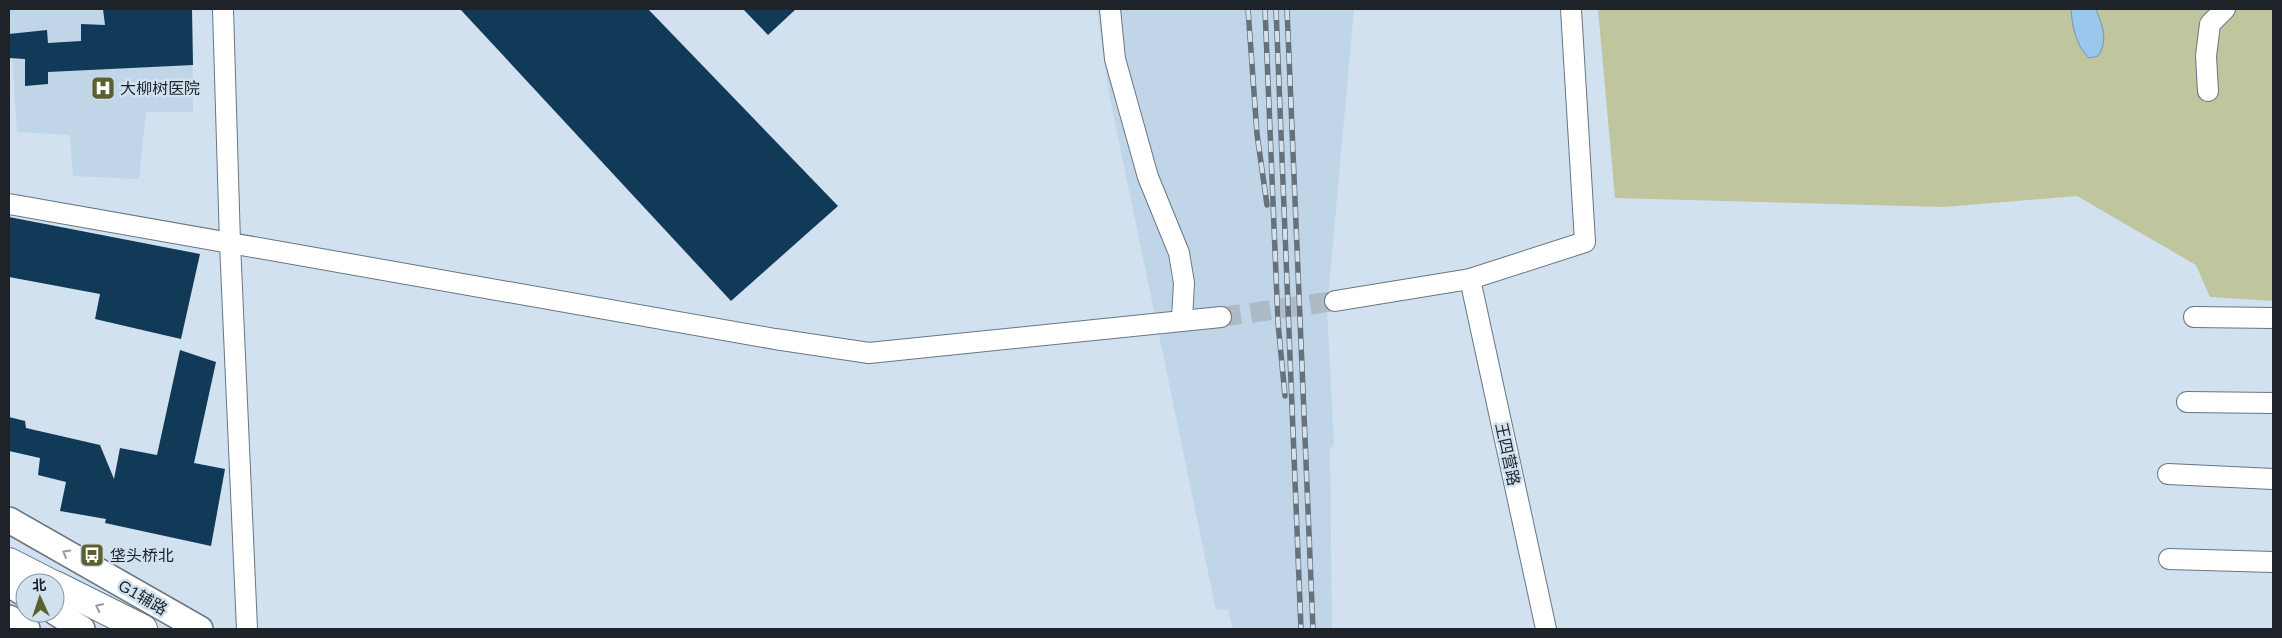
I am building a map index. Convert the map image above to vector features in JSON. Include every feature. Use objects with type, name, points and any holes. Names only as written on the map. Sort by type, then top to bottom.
[{"type":"highway","points":[[9,562],[30,573]]},
{"type":"highway","points":[[65,590],[143,629]]},
{"type":"main road","name":"G1辅路","points":[[9,520],[200,629]]},
{"type":"main road","points":[[9,618],[28,629]]},
{"type":"main road","points":[[65,618],[82,629]]},
{"type":"street","points":[[223,9],[230,243],[247,629]]},
{"type":"street","points":[[1110,9],[1115,59],[1148,177],[1179,253],[1184,283],[1182,319]]},
{"type":"street","points":[[1335,301],[1470,279],[1585,242],[1571,9]]},
{"type":"street","points":[[2208,91],[2206,56],[2210,24],[2225,9]]},
{"type":"street","points":[[9,204],[765,338],[870,353],[1182,319],[1221,317]]},
{"type":"street","name":"王四营路","points":[[1470,279],[1546,629]]},
{"type":"street","points":[[2194,317],[2273,318]]},
{"type":"street","points":[[2187,402],[2273,403]]},
{"type":"street","points":[[2168,474],[2273,479]]},
{"type":"street","points":[[2169,559],[2273,562]]},
{"type":"shaded area","name":"大柳树医院","points":[[9,9],[192,9],[193,112],[146,112],[139,179],[73,176],[70,135],[17,132]]},
{"type":"shaded area","points":[[1097,9],[1354,9],[1327,309],[1334,445],[1330,449],[1332,629],[1233,629],[1228,609],[1216,610],[1109,94]]},
{"type":"green space","points":[[1598,9],[2273,9],[2273,301],[2210,297],[2196,265],[2077,196],[1944,207],[1615,198]]},
{"type":"water","points":[[2071,9],[2096,9],[2104,38],[2098,56],[2089,58],[2081,48],[2072,22]]},
{"type":"building","points":[[103,9],[192,9],[193,65],[48,72],[48,84],[25,86],[25,59],[9,58],[9,34],[47,30],[48,43],[81,41],[81,24],[105,25]]},
{"type":"building","points":[[460,9],[648,9],[838,206],[731,301]]},
{"type":"building","points":[[743,9],[796,9],[768,35]]},
{"type":"building","points":[[9,217],[200,254],[181,339],[95,319],[100,294],[9,277]]},
{"type":"building","points":[[180,350],[216,362],[194,463],[225,469],[211,546],[105,523],[106,519],[60,511],[66,482],[38,475],[40,458],[9,451],[9,417],[25,421],[26,428],[100,445],[114,479],[120,448],[157,455]]},
{"type":"tunnel","points":[[1221,317],[1335,301]]},
{"type":"railway","points":[[1248,9],[1257,134],[1267,205]]},
{"type":"railway","points":[[1265,9],[1278,323],[1285,396]]},
{"type":"railway","points":[[1276,9],[1301,629]]},
{"type":"railway","points":[[1287,9],[1313,629]]},
{"type":"place","name":"大柳树医院","points":[[103,88]]},
{"type":"place","name":"垡头桥北","points":[[92,555]]}]
